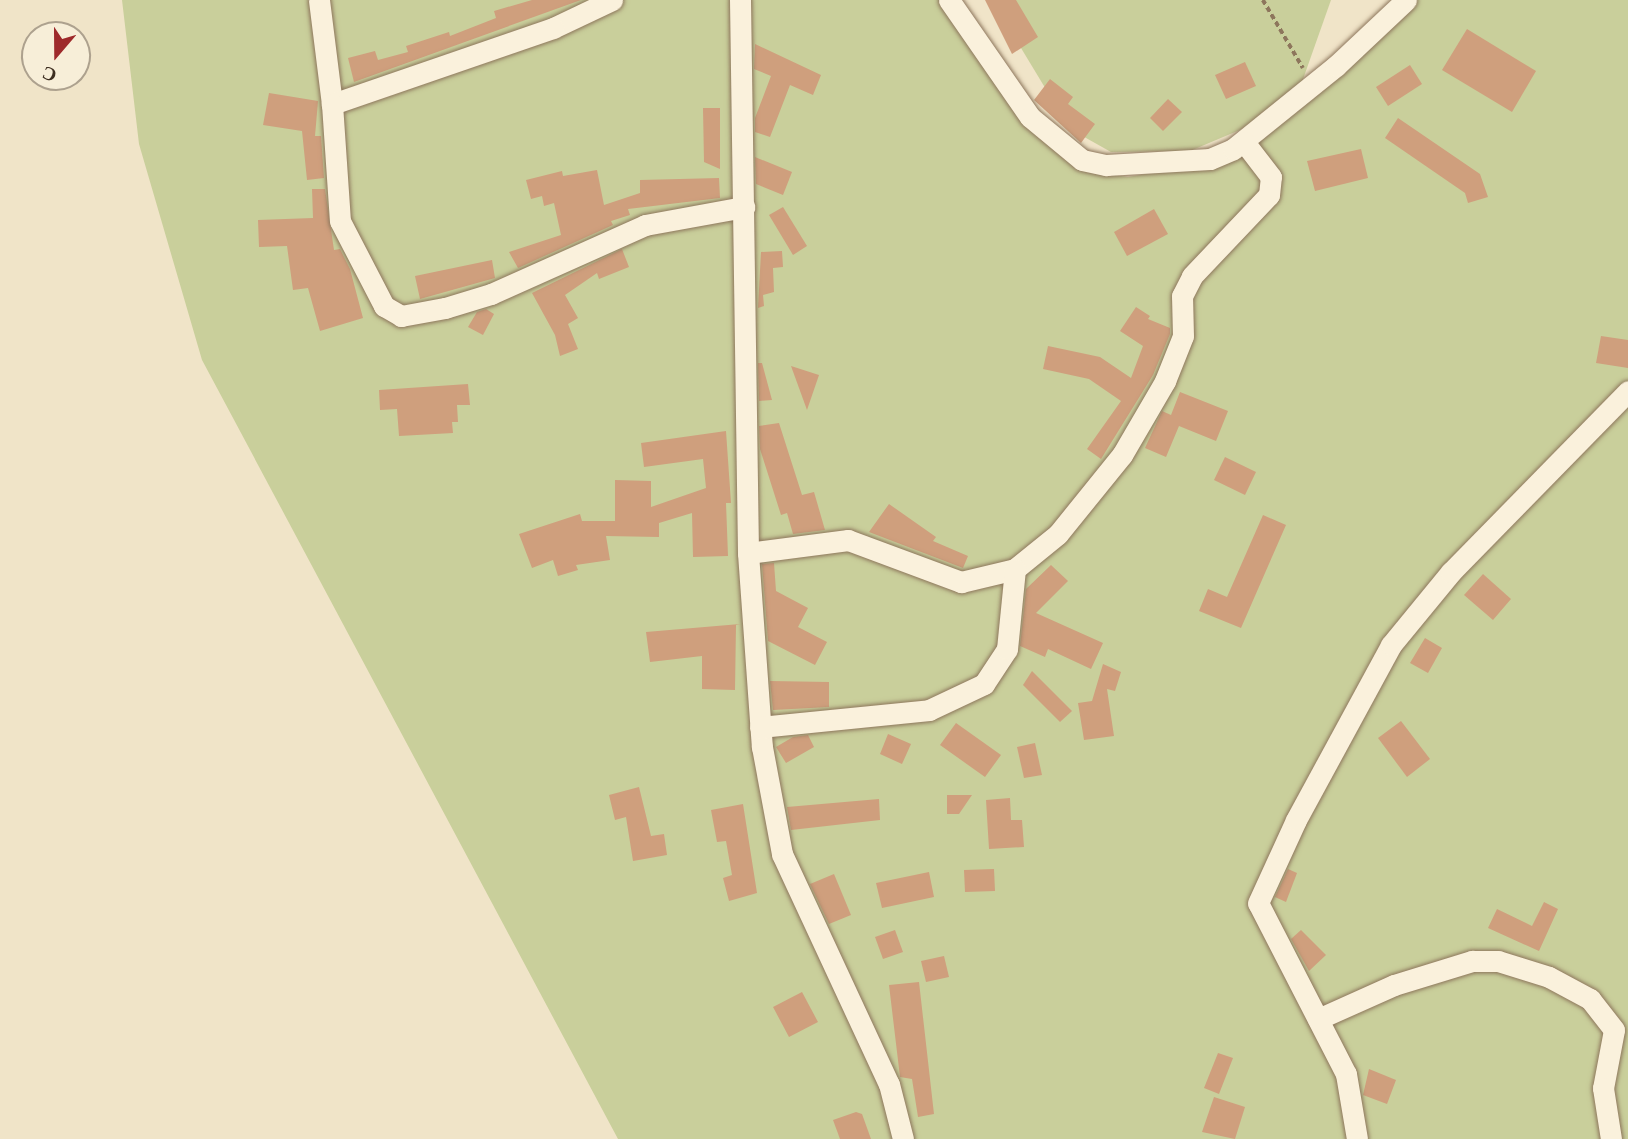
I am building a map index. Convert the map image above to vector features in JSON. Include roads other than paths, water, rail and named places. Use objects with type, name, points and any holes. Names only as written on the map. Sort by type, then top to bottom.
[{"type":"street","points":[[318,0],[332,104],[340,221],[361,270],[394,314],[445,308],[491,294],[645,225],[744,207]]},
{"type":"street","points":[[332,104],[553,28],[612,0]]},
{"type":"street","points":[[740,0],[748,553],[760,727],[782,855],[890,1084],[903,1139]]},
{"type":"street","points":[[949,0],[1030,117],[1082,159],[1106,165],[1210,159],[1244,142],[1406,0]]},
{"type":"street","points":[[748,553],[848,540],[961,582],[1014,569],[1058,534],[1122,455],[1166,381],[1183,336],[1182,296],[1192,276],[1269,195],[1271,177],[1244,142]]},
{"type":"street","points":[[1357,1139],[1346,1074],[1258,904],[1296,820],[1381,662],[1410,619],[1628,391]]},
{"type":"street","points":[[760,727],[929,710],[984,684],[1007,649],[1014,569]]},
{"type":"street","points":[[1318,1018],[1394,985],[1472,961],[1498,961],[1549,977],[1590,999],[1614,1030],[1603,1088],[1611,1139]]}]
